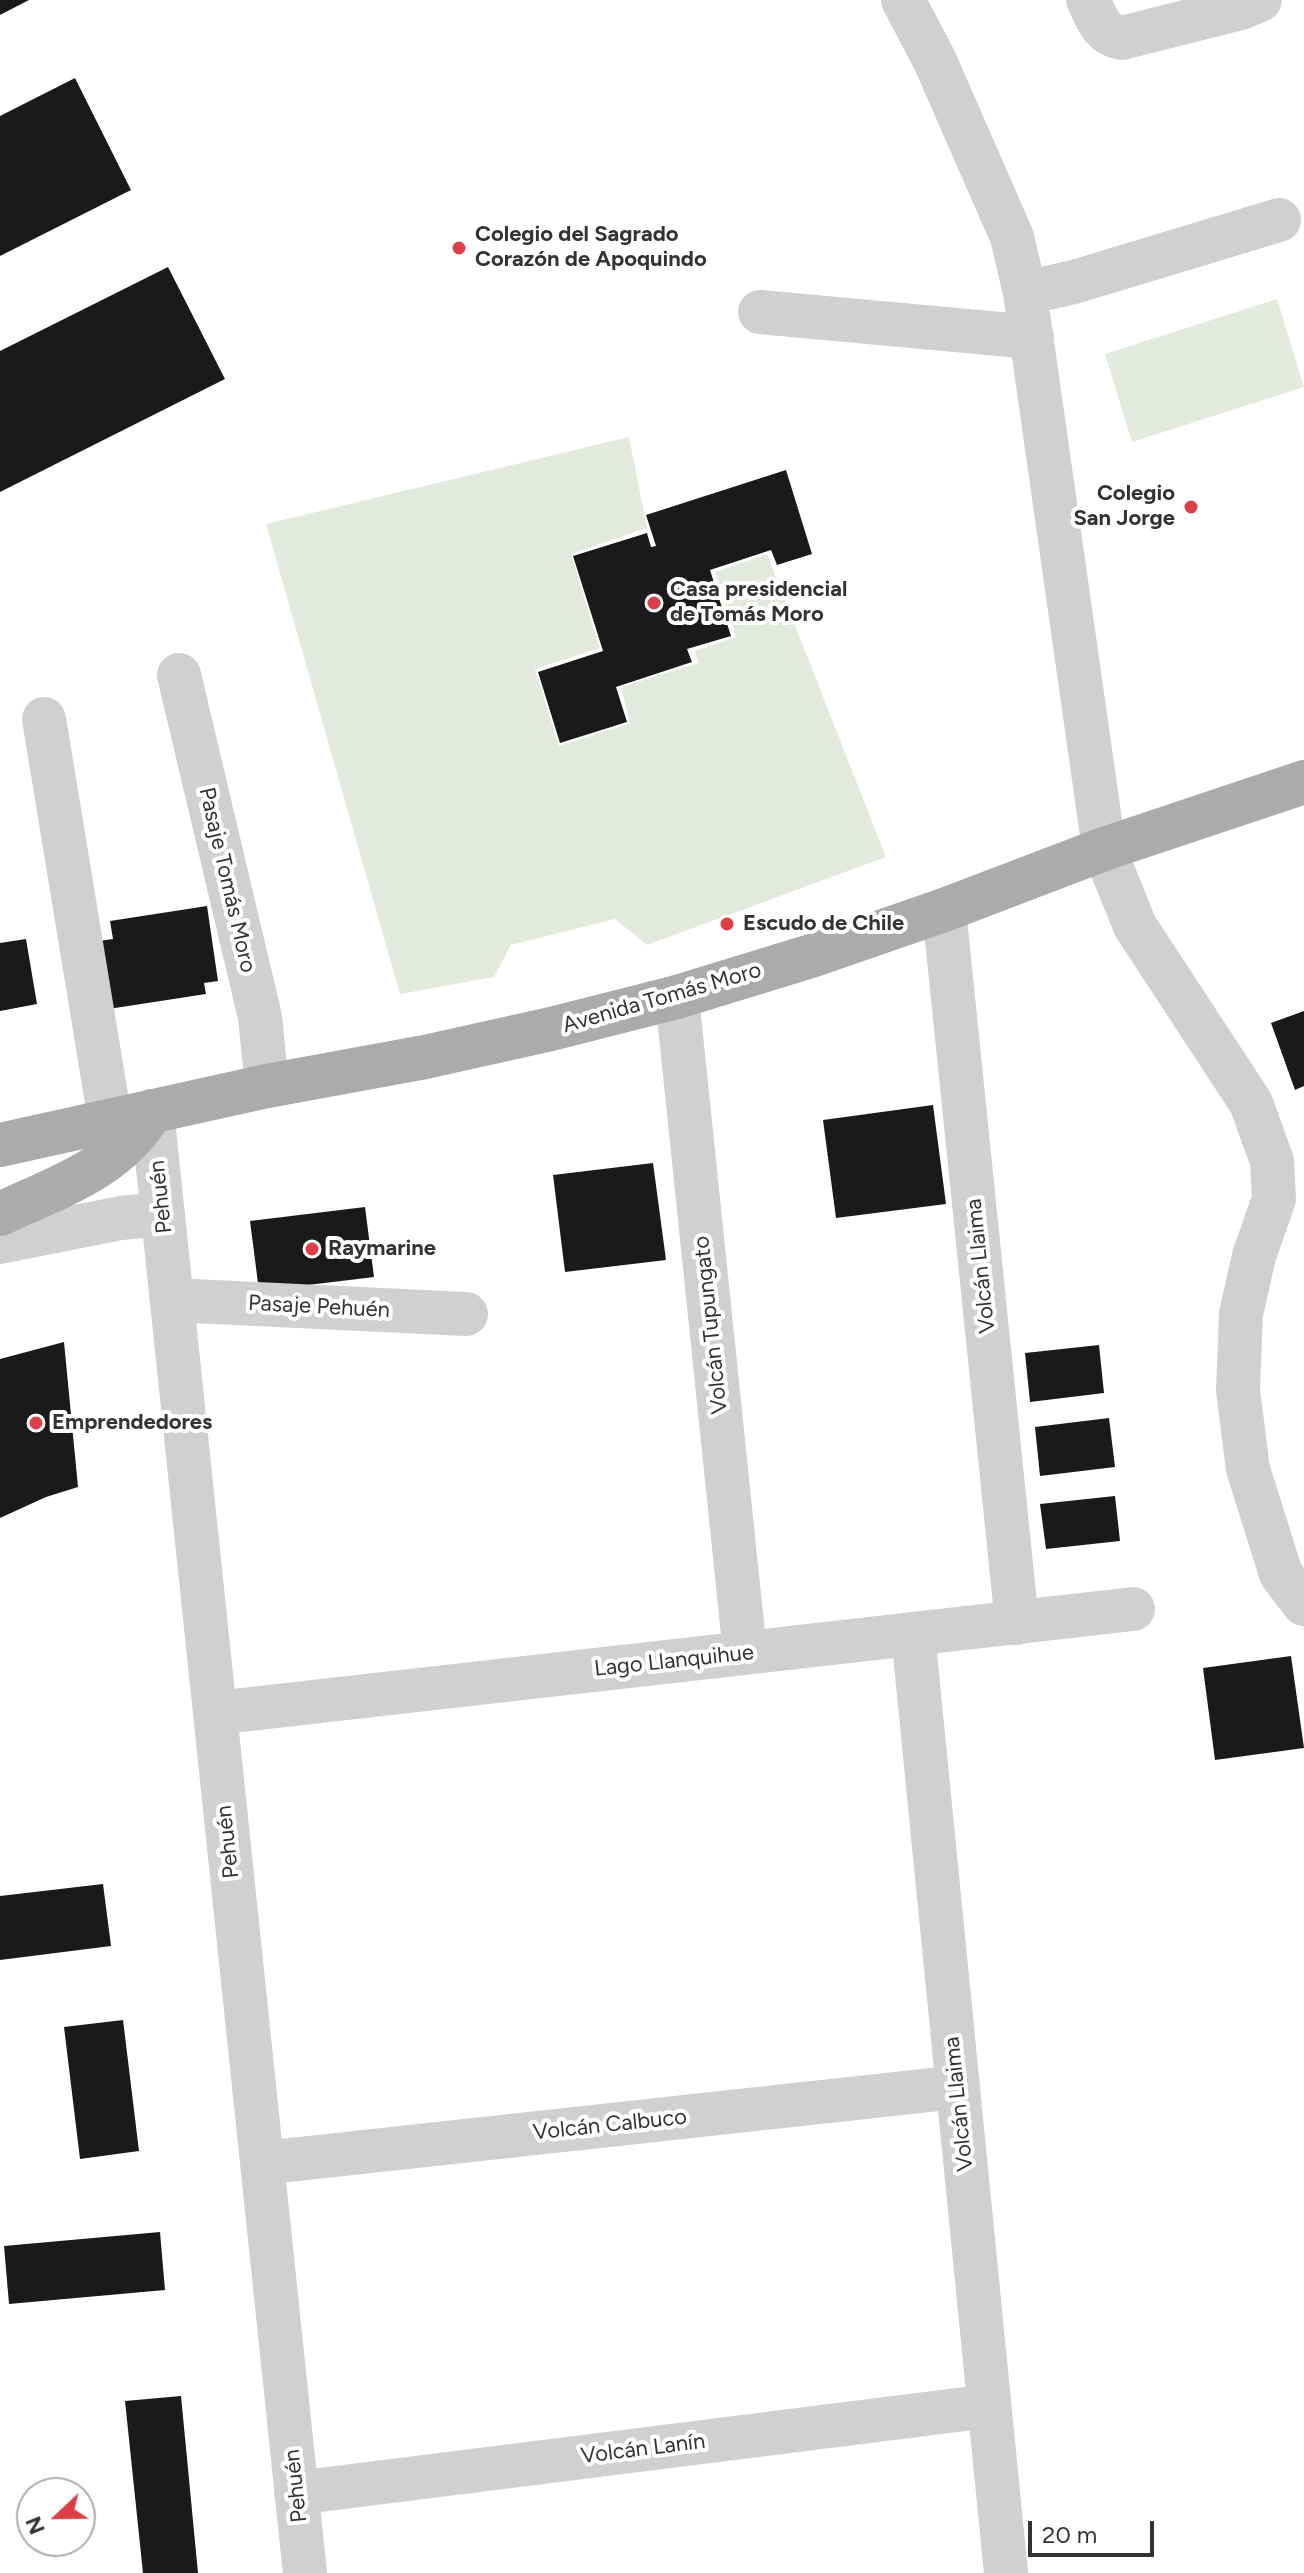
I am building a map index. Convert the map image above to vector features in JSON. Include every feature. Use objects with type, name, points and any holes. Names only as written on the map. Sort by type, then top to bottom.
[{"type":"main road","name":"Avenida Tomás Moro","points":[[0,1145],[267,1086],[425,1057],[677,997],[811,956],[944,910],[1104,849],[1304,782]]},
{"type":"main road","points":[[0,1214],[106,1162],[132,1140],[152,1111]]},
{"type":"street","points":[[903,0],[935,61],[1012,237],[1032,337],[1104,849],[1135,926],[1251,1103],[1272,1161],[1274,1199],[1254,1256],[1241,1314],[1238,1390],[1248,1469],[1281,1574],[1304,1604]]},
{"type":"street","points":[[1088,0],[1106,33],[1122,38],[1241,8],[1260,0]]},
{"type":"street","points":[[1025,293],[1074,282],[1279,220]]},
{"type":"street","points":[[760,312],[1032,337]]},
{"type":"street","name":"Pasaje Tomás Moro","points":[[179,675],[260,1017],[267,1086]]},
{"type":"street","points":[[44,719],[110,1120]]},
{"type":"street","name":"Volcán Llaima","points":[[944,910],[1017,1623]]},
{"type":"street","name":"Volcán Tupungato","points":[[677,997],[745,1653]]},
{"type":"street","name":"Pehuén","points":[[152,1111],[305,2573]]},
{"type":"street","points":[[0,1242],[121,1218],[163,1214]]},
{"type":"street","name":"Pasaje Pehuén","points":[[172,1300],[466,1314]]},
{"type":"street","name":"Lago Llanquihue","points":[[215,1713],[1133,1609]]},
{"type":"street","name":"Volcán Llaima","points":[[913,1634],[1006,2573]]},
{"type":"street","name":"Volcán Calbuco","points":[[262,2163],[958,2087]]},
{"type":"street","name":"Volcán Lanín","points":[[296,2493],[989,2406]]},
{"type":"shaded area","points":[[1277,299],[1304,387],[1132,442],[1105,354]]},
{"type":"shaded area","points":[[629,437],[647,528],[571,554],[600,648],[535,669],[559,746],[630,723],[621,687],[698,663],[695,651],[736,637],[715,572],[767,554],[886,857],[647,945],[615,919],[511,945],[494,977],[400,994],[266,524]]},
{"type":"building","points":[[0,0],[29,0],[0,15]]},
{"type":"building","points":[[75,78],[131,190],[0,256],[0,116]]},
{"type":"building","points":[[168,267],[225,379],[0,492],[0,351]]},
{"type":"building","name":"Casa presidencial de Tomás Moro","points":[[786,470],[812,554],[777,565],[771,550],[710,570],[731,636],[687,649],[692,662],[616,687],[627,722],[560,743],[538,672],[603,651],[573,556],[647,533],[651,547],[656,546],[646,515]]},
{"type":"building","points":[[207,906],[218,981],[204,983],[206,994],[102,1010],[92,942],[113,939],[110,921]]},
{"type":"building","points":[[26,939],[37,1004],[0,1011],[0,943]]},
{"type":"building","points":[[1304,1011],[1304,1086],[1295,1090],[1271,1023]]},
{"type":"building","points":[[933,1105],[946,1204],[836,1218],[823,1120]]},
{"type":"building","points":[[653,1163],[666,1260],[565,1272],[553,1175]]},
{"type":"building","name":"Raymarine","points":[[365,1207],[374,1277],[259,1291],[250,1221]]},
{"type":"building","name":"Emprendedores","points":[[64,1342],[78,1487],[46,1497],[0,1518],[0,1359]]},
{"type":"building","points":[[1099,1345],[1104,1393],[1030,1402],[1025,1353]]},
{"type":"building","points":[[1109,1418],[1115,1467],[1040,1476],[1035,1427]]},
{"type":"building","points":[[1115,1496],[1120,1541],[1046,1549],[1040,1504]]},
{"type":"building","points":[[1291,1656],[1304,1748],[1215,1760],[1203,1668]]},
{"type":"building","points":[[103,1884],[111,1946],[0,1960],[0,1896]]},
{"type":"building","points":[[123,2020],[139,2151],[80,2159],[64,2027]]},
{"type":"building","points":[[160,2232],[165,2290],[9,2304],[4,2246]]},
{"type":"building","points":[[181,2396],[198,2573],[143,2573],[125,2401]]},
{"type":"place","name":"Colegio del Sagrado Corazón de Apoquindo","points":[[459,248]]},
{"type":"place","name":"Colegio San Jorge","points":[[1191,507]]},
{"type":"place","name":"Casa presidencial de Tomás Moro","points":[[654,603]]},
{"type":"place","name":"Escudo de Chile","points":[[727,924]]},
{"type":"place","name":"Raymarine","points":[[312,1249]]},
{"type":"place","name":"Emprendedores","points":[[36,1423]]}]
